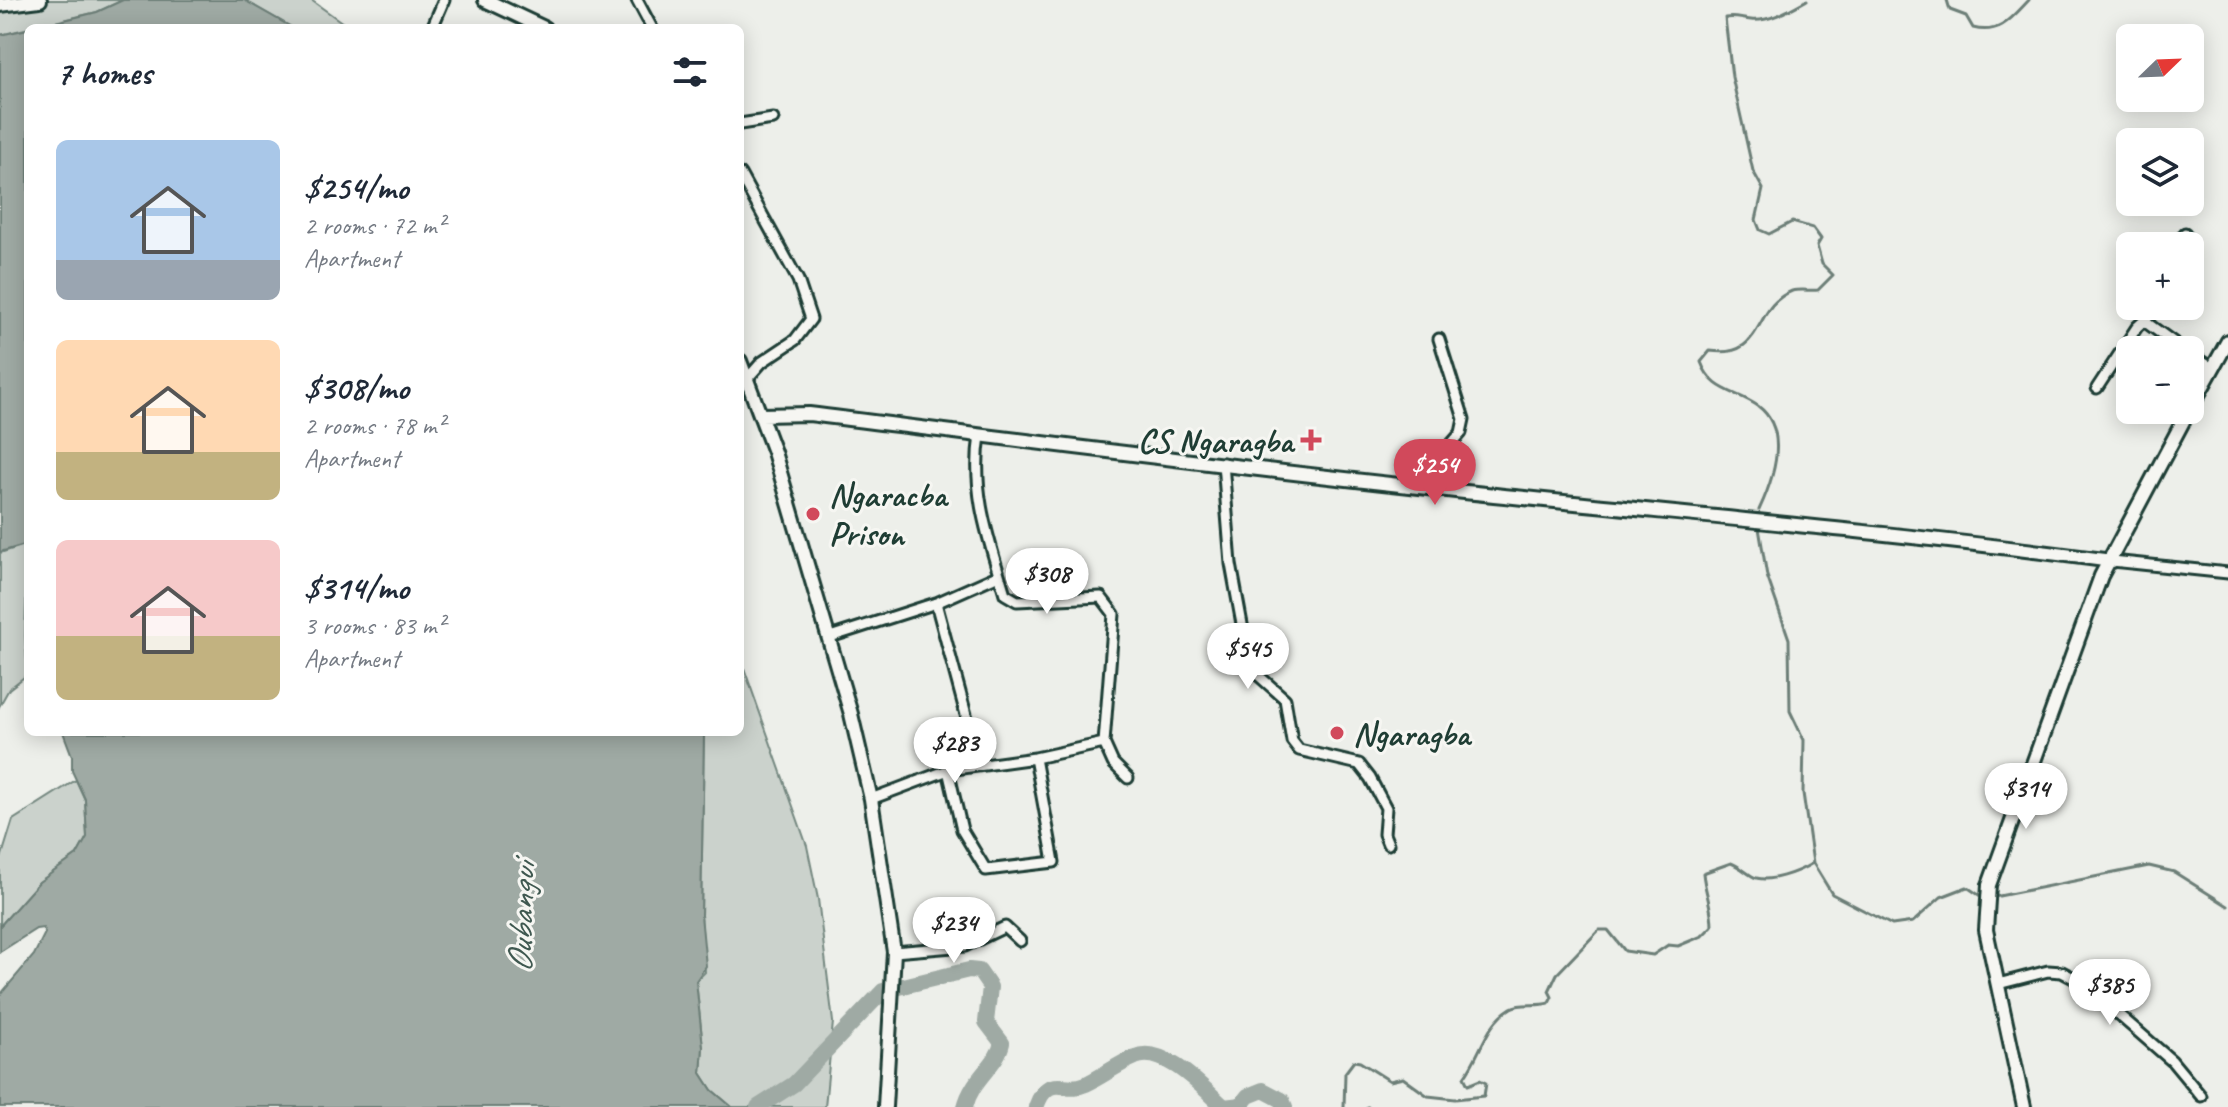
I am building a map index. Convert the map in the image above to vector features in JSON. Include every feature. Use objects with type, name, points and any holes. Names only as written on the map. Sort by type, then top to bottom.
[{"type":"main road","points":[[0,5],[40,0]]},
{"type":"main road","points":[[485,0],[536,24]]},
{"type":"main road","points":[[510,11],[520,0]]},
{"type":"main road","points":[[2204,383],[2228,341]]},
{"type":"main road","points":[[744,374],[761,415],[830,637],[871,799],[894,955],[885,1107]]},
{"type":"main road","points":[[761,415],[809,414],[1436,489],[1782,526],[1954,540],[2112,561]]},
{"type":"main road","points":[[2024,1107],[1986,930],[1989,885],[2101,576],[2112,561],[2182,424]]},
{"type":"street","points":[[434,24],[444,0]]},
{"type":"street","points":[[637,0],[650,24]]},
{"type":"street","points":[[744,123],[773,119]]},
{"type":"street","points":[[744,181],[798,280],[811,319],[795,340],[744,371]]},
{"type":"street","points":[[2097,388],[2144,321],[2165,336]]},
{"type":"street","points":[[1436,489],[1440,457],[1461,433],[1464,419],[1439,339]]},
{"type":"street","points":[[2204,363],[2212,368]]},
{"type":"street","points":[[980,435],[975,466],[981,518],[1005,594],[1017,601],[1101,597],[1110,604],[1114,614],[1104,743],[1113,763],[1128,778]]},
{"type":"street","points":[[1223,463],[1231,564],[1250,668],[1285,699],[1292,741],[1299,750],[1359,764],[1370,778],[1386,808],[1384,834],[1388,844]]},
{"type":"street","points":[[2112,561],[2228,573]]},
{"type":"street","points":[[830,637],[936,603],[999,575]]},
{"type":"street","points":[[936,603],[979,763]]},
{"type":"street","points":[[871,799],[948,770],[979,763],[1035,758],[1104,743]]},
{"type":"street","points":[[948,770],[962,830],[986,870],[1054,862],[1035,758]]},
{"type":"street","points":[[894,955],[965,946],[1005,927],[1020,941]]},
{"type":"street","points":[[1998,984],[2048,971],[2062,972],[2081,982],[2172,1061],[2201,1096]]},
{"type":"shaded area","points":[[0,0],[123,0],[97,12],[46,24],[24,24],[24,29],[0,35]]},
{"type":"shaded area","points":[[244,0],[311,0],[344,24],[286,24]]},
{"type":"shaded area","points":[[24,545],[24,677],[9,689],[0,705],[0,553]]},
{"type":"shaded area","points":[[744,668],[807,846],[818,899],[833,1022],[825,1107],[732,1107],[712,1090],[701,1073],[703,1047],[696,981],[705,972],[701,915],[704,736],[744,736]]},
{"type":"shaded area","points":[[76,780],[85,800],[87,837],[77,855],[39,882],[0,926],[0,862],[13,820]]},
{"type":"water","points":[[123,0],[244,0],[286,24],[48,24],[97,12]]},
{"type":"water","points":[[24,30],[24,545],[0,552],[0,35]]},
{"type":"water","name":"Oubangui","points":[[64,736],[704,736],[701,915],[706,966],[696,981],[703,1047],[701,1073],[712,1090],[732,1107],[0,1107],[0,995],[34,955],[45,933],[43,928],[36,929],[0,952],[0,926],[39,882],[77,855],[87,837],[85,799],[72,771],[72,756]]},
{"type":"waterway","points":[[1759,510],[1774,471],[1777,442],[1774,429],[1768,416],[1758,406],[1718,385],[1701,362],[1710,351],[1728,351],[1750,340],[1779,298],[1792,291],[1818,290],[1833,275],[1822,264],[1817,246],[1821,239],[1813,228],[1792,222],[1769,234],[1760,230],[1756,220],[1763,189],[1753,171],[1732,77],[1725,18],[1766,19],[1807,0]]},
{"type":"waterway","points":[[1947,0],[1950,10],[1966,16],[1973,28],[1982,30],[2005,23],[2029,0]]},
{"type":"waterway","points":[[1344,1107],[1345,1073],[1354,1061],[1390,1081],[1403,1078],[1428,1096],[1455,1099],[1484,1096],[1486,1083],[1480,1080],[1468,1085],[1464,1077],[1495,1022],[1515,1006],[1549,1003],[1552,997],[1549,991],[1557,974],[1599,930],[1608,930],[1625,951],[1653,955],[1668,945],[1678,946],[1702,936],[1712,926],[1703,873],[1731,863],[1752,876],[1766,879],[1792,873],[1813,863],[1803,793],[1804,740],[1790,711],[1789,639],[1767,576],[1759,528]]},
{"type":"waterway","points":[[1813,863],[1832,894],[1892,925],[1913,922],[1941,897],[1967,887],[1982,897]]},
{"type":"waterway","points":[[1994,897],[2149,866],[2174,872],[2228,906]]},
{"type":"waterway","points":[[758,1107],[794,1084],[883,991],[969,970],[979,971],[990,987],[986,1022],[1002,1043],[995,1059],[973,1088],[965,1107]]},
{"type":"waterway","points":[[1036,1107],[1041,1096],[1052,1087],[1086,1084],[1135,1057],[1146,1055],[1171,1063],[1224,1107]]},
{"type":"waterway","points":[[1224,1107],[1241,1105],[1248,1096],[1263,1090],[1282,1100],[1285,1107]]},
{"type":"place","name":"CS Ngaragba","points":[[1311,440]]},
{"type":"place","name":"Ngaracba Prison","points":[[813,514]]},
{"type":"place","name":"Ngaragba","points":[[1337,733]]}]
